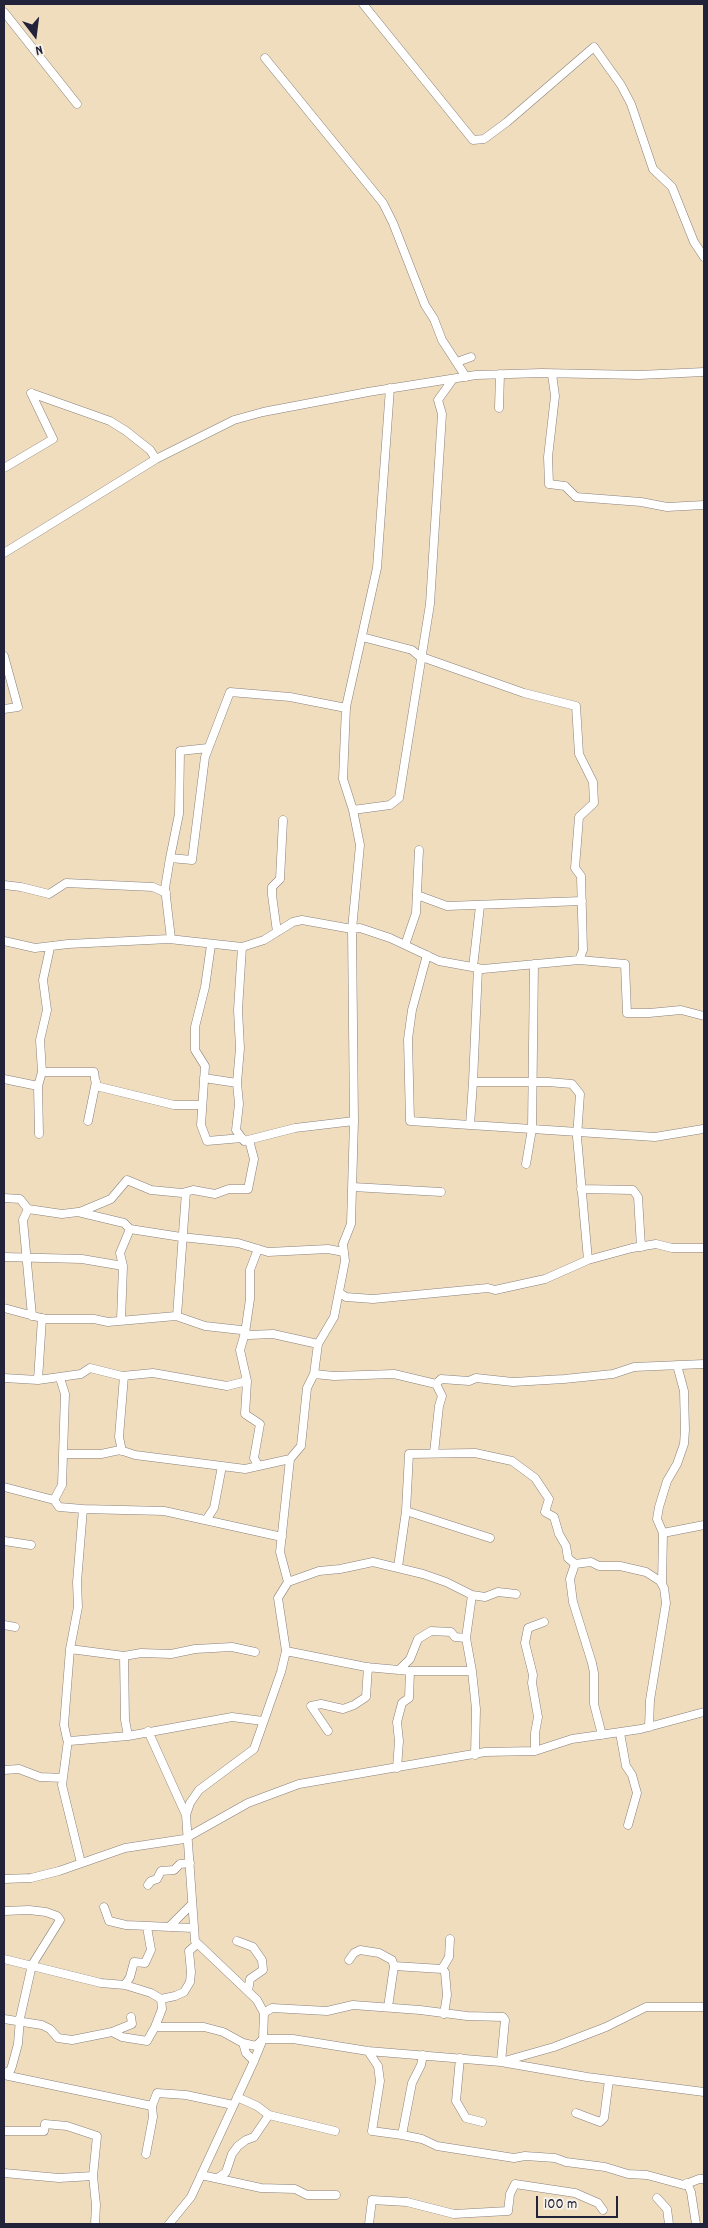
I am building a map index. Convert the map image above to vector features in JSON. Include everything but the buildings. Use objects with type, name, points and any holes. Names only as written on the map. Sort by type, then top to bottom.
[{"type":"street","points":[[363,4],[473,140],[484,139],[507,122],[594,47],[621,85],[631,104],[653,169],[672,187],[694,242],[704,257]]},
{"type":"street","points":[[4,12],[77,104]]},
{"type":"street","points":[[265,58],[382,203],[394,223],[425,305],[434,318],[442,340],[466,377]]},
{"type":"street","points":[[457,362],[471,357]]},
{"type":"street","points":[[5,549],[156,459],[198,437],[247,416],[296,404],[453,378],[500,374],[639,375],[704,372]]},
{"type":"street","points":[[499,408],[500,374]]},
{"type":"street","points":[[552,374],[554,396],[548,457],[549,484],[565,486],[576,497],[641,502],[667,507],[704,505]]},
{"type":"street","points":[[353,810],[390,805],[399,798],[430,604],[442,414],[438,400],[453,378]]},
{"type":"street","points":[[63,1454],[101,1454],[122,1451],[135,1455],[244,1469],[290,1459],[302,1446],[307,1388],[314,1374],[318,1344],[334,1317],[345,1261],[343,1244],[351,1224],[354,1121],[352,929],[360,845],[353,810],[343,779],[346,708],[377,568],[390,388]]},
{"type":"street","points":[[4,468],[53,439],[31,393],[110,421],[126,430],[150,450],[156,459]]},
{"type":"street","points":[[362,637],[412,650],[421,657],[524,692],[576,706],[579,754],[593,782],[594,802],[579,817],[575,868],[581,876],[583,950],[579,960]]},
{"type":"street","points":[[4,656],[18,708],[4,710]]},
{"type":"street","points":[[170,858],[192,860],[205,757],[230,692],[290,697],[346,708]]},
{"type":"street","points":[[171,939],[166,893],[170,858],[179,814],[180,751],[208,748]]},
{"type":"street","points":[[277,932],[272,887],[280,879],[283,820]]},
{"type":"street","points":[[405,945],[416,913],[419,850]]},
{"type":"street","points":[[4,885],[21,886],[49,894],[66,882],[153,887],[166,893]]},
{"type":"street","points":[[417,895],[447,906],[582,901]]},
{"type":"street","points":[[470,1125],[480,906]]},
{"type":"street","points":[[4,941],[35,948],[50,948],[68,944],[171,939],[242,948],[255,944],[293,922],[302,920],[352,929],[360,928],[390,938],[439,961],[476,967],[579,960],[624,964],[627,1013],[681,1010],[704,1016]]},
{"type":"street","points":[[211,945],[205,987],[195,1027],[195,1050],[205,1066],[201,1125],[207,1142],[245,1139],[295,1128],[354,1121]]},
{"type":"street","points":[[39,1134],[38,1086],[42,1072],[40,1040],[47,1010],[43,980],[50,948]]},
{"type":"street","points":[[4,1198],[20,1199],[28,1209],[62,1214],[80,1212],[110,1198],[127,1180],[151,1190],[186,1192],[193,1190],[215,1194],[229,1189],[248,1189],[254,1159],[245,1139],[236,1130],[239,1104],[237,1083],[240,1048],[238,1010],[242,948]]},
{"type":"street","points":[[427,955],[412,1010],[408,1039],[410,1121],[655,1137],[703,1128]]},
{"type":"street","points":[[526,1164],[532,1129],[534,964]]},
{"type":"street","points":[[42,1072],[94,1072],[96,1086],[174,1105],[202,1106]]},
{"type":"street","points":[[204,1078],[237,1083]]},
{"type":"street","points":[[4,1079],[38,1086]]},
{"type":"street","points":[[88,1121],[96,1082]]},
{"type":"street","points":[[473,1082],[563,1082],[572,1084],[580,1094],[577,1131],[588,1260]]},
{"type":"street","points":[[353,1187],[441,1192]]},
{"type":"street","points":[[581,1189],[633,1190],[638,1197],[641,1246]]},
{"type":"street","points":[[177,1316],[181,1238],[186,1192]]},
{"type":"street","points":[[28,1209],[23,1220],[25,1258],[32,1316]]},
{"type":"street","points":[[80,1212],[124,1223],[130,1229],[181,1238],[238,1243],[268,1252],[328,1249],[344,1252]]},
{"type":"street","points":[[121,1320],[123,1266],[120,1253],[130,1229]]},
{"type":"street","points":[[340,1293],[346,1297],[373,1299],[488,1288],[496,1290],[545,1279],[588,1260],[641,1246],[656,1244],[672,1248],[704,1248]]},
{"type":"street","points":[[258,1249],[250,1270],[250,1300],[246,1332],[240,1350],[247,1380],[245,1414],[260,1424],[254,1458],[258,1465]]},
{"type":"street","points":[[4,1257],[82,1260],[123,1266]]},
{"type":"street","points":[[4,1308],[42,1318],[94,1319],[108,1322],[177,1316],[205,1326],[242,1330],[250,1335],[273,1334],[318,1344]]},
{"type":"street","points":[[38,1380],[42,1318]]},
{"type":"street","points":[[436,1384],[441,1379],[469,1381],[476,1378],[513,1382],[613,1374],[634,1367],[704,1364]]},
{"type":"street","points":[[649,1727],[650,1700],[666,1603],[666,1593],[662,1584],[662,1533],[657,1519],[667,1481],[677,1464],[685,1430],[684,1391],[677,1365]]},
{"type":"street","points":[[4,1378],[38,1380],[60,1378],[81,1374],[90,1368],[124,1376],[153,1373],[226,1386],[247,1380]]},
{"type":"street","points":[[314,1374],[334,1376],[394,1374],[436,1384]]},
{"type":"street","points":[[122,1451],[119,1437],[124,1376]]},
{"type":"street","points":[[54,1500],[62,1485],[65,1394],[60,1378]]},
{"type":"street","points":[[434,1453],[439,1406],[442,1396],[436,1384]]},
{"type":"street","points":[[398,1567],[406,1511],[409,1454],[475,1453],[512,1461],[535,1478],[548,1499],[546,1512],[554,1517],[559,1534],[566,1546],[568,1558],[575,1564],[591,1562],[599,1566],[620,1566],[646,1572],[662,1584]]},
{"type":"street","points":[[288,1582],[280,1552],[290,1459]]},
{"type":"street","points":[[206,1520],[214,1508],[222,1466]]},
{"type":"street","points":[[4,1487],[54,1500],[59,1508],[164,1511],[282,1537]]},
{"type":"street","points":[[81,1864],[62,1785],[68,1740],[64,1725],[70,1649],[78,1607],[77,1582],[83,1509]]},
{"type":"street","points":[[406,1511],[490,1538]]},
{"type":"street","points":[[662,1533],[704,1525]]},
{"type":"street","points":[[4,1541],[31,1545]]},
{"type":"street","points":[[186,1815],[190,1803],[199,1790],[254,1749],[281,1672],[286,1651],[278,1598],[288,1582],[319,1571],[373,1562],[398,1567],[446,1582],[472,1595],[485,1597],[498,1592],[516,1594]]},
{"type":"street","points":[[575,1564],[570,1579],[572,1594],[592,1663],[594,1704],[602,1735]]},
{"type":"street","points":[[472,1595],[466,1638],[476,1709],[475,1755]]},
{"type":"street","points":[[535,1751],[535,1733],[538,1717],[532,1683],[533,1675],[525,1643],[528,1628],[544,1622]]},
{"type":"street","points":[[4,1625],[16,1627]]},
{"type":"street","points":[[399,1670],[410,1659],[418,1639],[431,1631],[451,1632],[455,1637],[466,1638]]},
{"type":"street","points":[[70,1649],[124,1656],[141,1653],[170,1654],[195,1649],[232,1648],[255,1652]]},
{"type":"street","points":[[286,1651],[368,1667],[410,1671],[472,1671]]},
{"type":"street","points":[[124,1656],[125,1720],[128,1736]]},
{"type":"street","points":[[328,1731],[311,1706],[321,1704],[343,1709],[354,1705],[366,1697],[368,1667]]},
{"type":"street","points":[[397,1768],[399,1741],[397,1722],[402,1703],[409,1698],[410,1671]]},
{"type":"street","points":[[4,1880],[31,1878],[81,1864],[125,1848],[166,1843],[188,1837],[248,1803],[286,1787],[309,1781],[397,1768],[454,1757],[501,1751],[535,1751],[572,1739],[649,1727],[704,1712]]},
{"type":"street","points":[[68,1740],[128,1736],[232,1717],[263,1721]]},
{"type":"street","points":[[148,1731],[186,1815],[193,1928],[197,1944],[218,1961],[257,2000],[264,2013],[263,2039],[254,2061],[191,2197],[169,2224]]},
{"type":"street","points":[[620,1732],[626,1766],[632,1775],[637,1793],[628,1826]]},
{"type":"street","points":[[4,1770],[19,1769],[40,1777],[63,1778]]},
{"type":"street","points":[[148,1885],[151,1881],[157,1879],[161,1872],[174,1870],[180,1864],[190,1863]]},
{"type":"street","points":[[168,1927],[192,1904]]},
{"type":"street","points":[[104,1907],[109,1921],[147,1927],[193,1928]]},
{"type":"street","points":[[4,1911],[29,1910],[46,1912],[58,1916],[60,1920],[32,1966],[19,2022],[18,2044],[12,2066],[4,2074]]},
{"type":"street","points":[[125,1985],[130,1977],[134,1962],[146,1963],[151,1950],[147,1927]]},
{"type":"street","points":[[442,1969],[449,1957],[450,1938]]},
{"type":"street","points":[[237,1942],[253,1947],[262,1960],[263,1970],[250,1979],[248,1991]]},
{"type":"street","points":[[4,1959],[101,1983],[125,1985],[151,1993],[161,1999],[184,1992],[190,1982],[189,1951],[197,1944]]},
{"type":"street","points":[[350,1960],[354,1953],[360,1950],[368,1950],[387,1956],[392,1960],[394,1966],[388,2007]]},
{"type":"street","points":[[394,1966],[442,1969]]},
{"type":"street","points":[[442,1969],[447,1980],[444,2014]]},
{"type":"street","points":[[112,2032],[122,2037],[147,2041],[162,2009],[161,1999]]},
{"type":"street","points":[[264,2013],[272,2008],[326,2011],[353,2005],[505,2018],[502,2062]]},
{"type":"street","points":[[502,2062],[554,2047],[606,2027],[646,2007],[704,2007]]},
{"type":"street","points":[[4,2019],[42,2025],[50,2029],[58,2038],[72,2040],[112,2032],[132,2024],[131,2017]]},
{"type":"street","points":[[155,2027],[204,2027],[223,2032],[243,2043],[256,2046],[263,2039],[293,2039],[319,2045],[368,2051],[502,2062],[609,2080],[704,2092]]},
{"type":"street","points":[[243,2043],[246,2053],[254,2061]]},
{"type":"street","points":[[368,2051],[378,2066],[380,2081],[372,2131],[422,2139],[437,2146],[514,2158],[525,2156],[555,2158],[566,2162],[605,2167],[628,2174],[647,2175],[684,2185],[704,2179]]},
{"type":"street","points":[[402,2135],[412,2083],[421,2065],[423,2055]]},
{"type":"street","points":[[460,2058],[456,2101],[466,2118],[482,2122]]},
{"type":"street","points":[[4,2074],[152,2106]]},
{"type":"street","points":[[576,2113],[600,2122],[604,2118],[609,2080]]},
{"type":"street","points":[[146,2154],[153,2117],[152,2106],[157,2093],[186,2096],[233,2105]]},
{"type":"street","points":[[237,2096],[257,2106],[269,2115],[335,2131]]},
{"type":"street","points":[[218,2178],[226,2172],[232,2154],[238,2146],[254,2137],[269,2115]]},
{"type":"street","points":[[4,2131],[44,2131],[46,2124],[67,2126],[84,2133],[96,2135],[98,2143],[94,2176],[95,2224]]},
{"type":"street","points":[[4,2173],[58,2178],[94,2176]]},
{"type":"street","points":[[202,2175],[261,2188],[295,2189],[307,2195],[336,2195]]},
{"type":"street","points":[[688,2183],[692,2192],[696,2224]]},
{"type":"street","points":[[369,2224],[372,2200],[407,2202],[454,2214],[508,2211],[510,2194],[515,2184],[575,2193],[598,2203],[603,2210]]},
{"type":"street","points":[[656,2198],[667,2209],[669,2224]]}]
